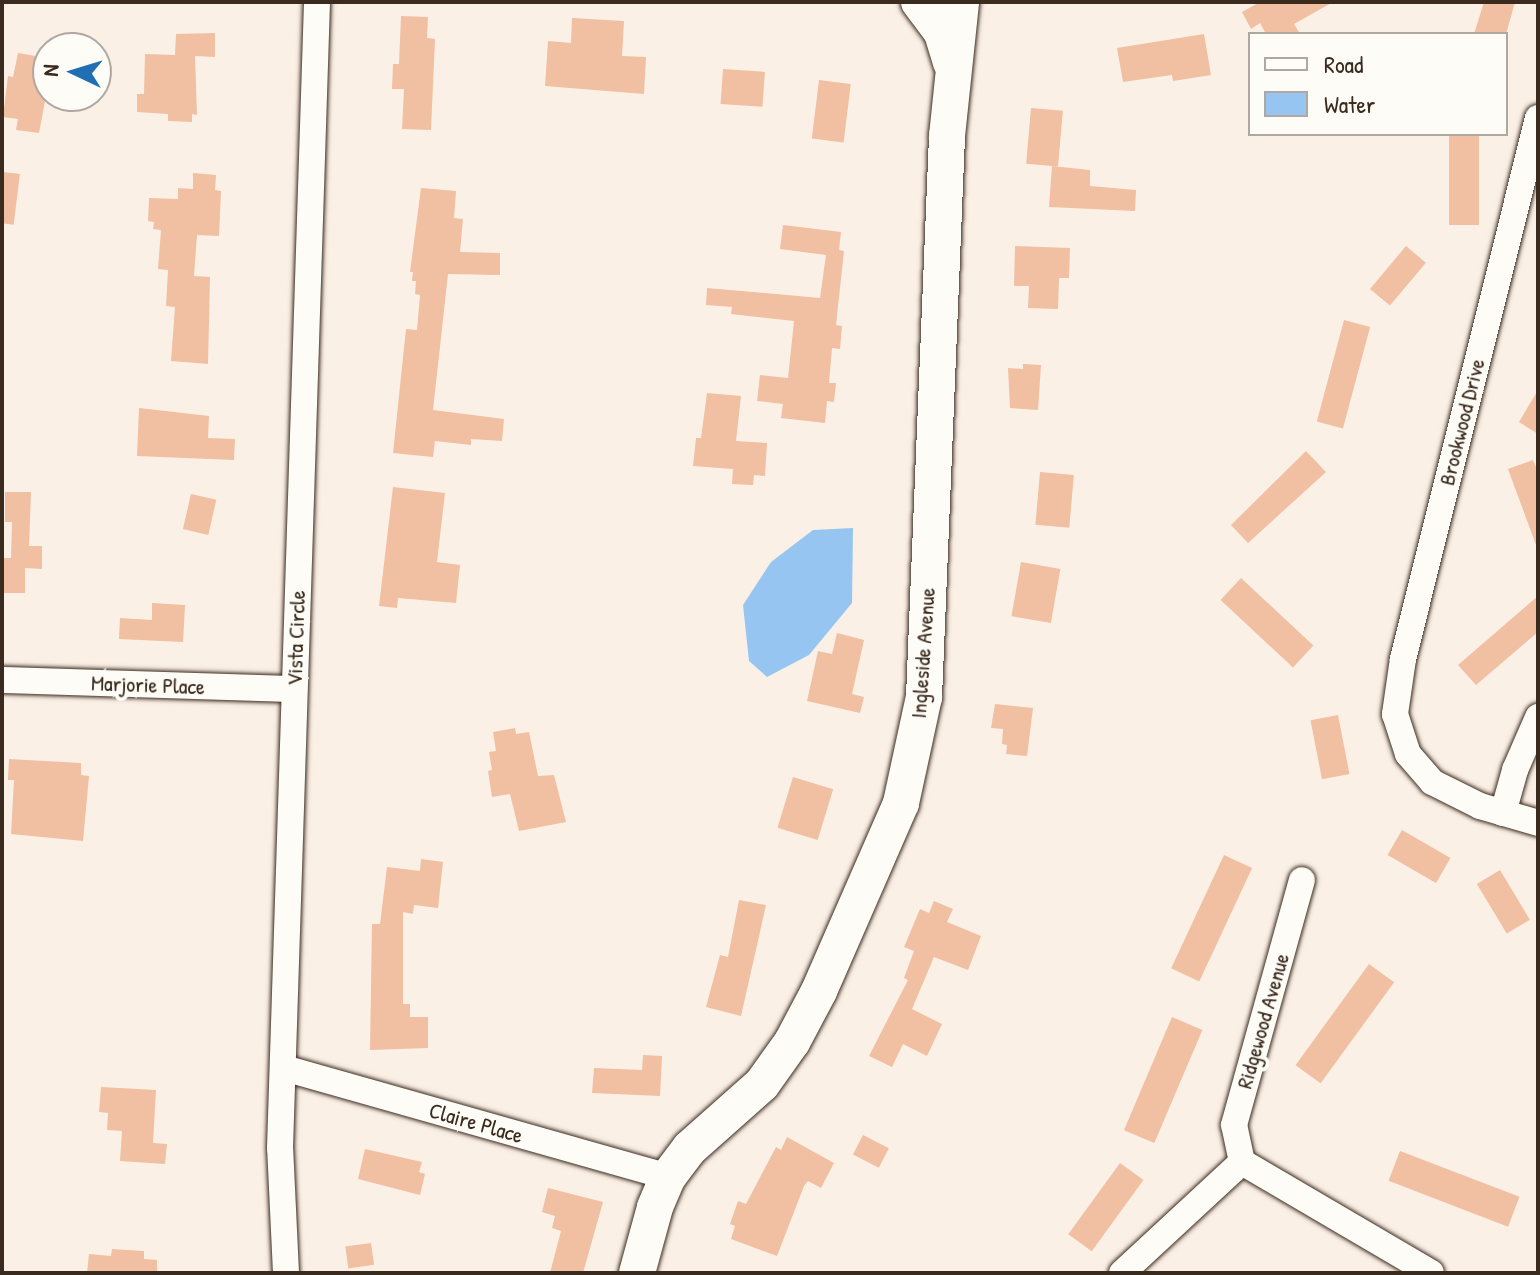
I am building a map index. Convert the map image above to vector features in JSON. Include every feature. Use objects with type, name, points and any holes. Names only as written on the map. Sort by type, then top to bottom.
[{"type":"street","name":"Vista Circle","points":[[286,1273],[280,1148],[317,2]]},
{"type":"street","points":[[919,2],[942,33],[952,69]]},
{"type":"street","name":"Ingleside Avenue","points":[[637,1273],[655,1207],[668,1177],[690,1148],[762,1084],[792,1042],[826,978],[901,803],[924,697],[952,69],[961,2]]},
{"type":"street","name":"Brookwood Drive","points":[[1503,813],[1447,792],[1432,782],[1408,754],[1395,714],[1403,659],[1538,118]]},
{"type":"street","name":"Marjorie Place","points":[[2,680],[294,689]]},
{"type":"street","points":[[1538,717],[1515,770],[1503,813],[1538,823]]},
{"type":"street","name":"Ridgewood Avenue","points":[[1242,1162],[1234,1125],[1302,880]]},
{"type":"street","name":"Claire Place","points":[[284,1068],[668,1177]]},
{"type":"street","points":[[1122,1273],[1242,1162],[1431,1273]]},
{"type":"water","points":[[853,528],[852,603],[809,655],[767,677],[749,661],[743,605],[771,562],[813,530]]},
{"type":"building","points":[[1260,2],[1333,2],[1294,24],[1299,32],[1265,32],[1260,23],[1251,29],[1242,12]]},
{"type":"building","points":[[1484,2],[1515,2],[1507,32],[1475,32]]},
{"type":"building","points":[[401,16],[428,17],[427,38],[435,39],[431,130],[402,129],[404,89],[392,89],[393,64],[399,64]]},
{"type":"building","points":[[572,18],[624,21],[622,56],[646,57],[644,94],[545,86],[548,41],[571,43]]},
{"type":"building","points":[[215,33],[215,57],[195,56],[197,115],[192,114],[192,122],[168,121],[168,114],[137,112],[137,94],[144,94],[145,54],[175,55],[176,34]]},
{"type":"building","points":[[1204,34],[1211,75],[1173,81],[1172,75],[1123,82],[1117,48]]},
{"type":"building","points":[[18,53],[32,55],[32,112],[43,112],[39,133],[16,130],[18,119],[3,117],[8,76],[13,77]]},
{"type":"building","points":[[723,69],[765,72],[762,107],[721,104]]},
{"type":"building","points":[[819,80],[851,84],[844,142],[812,139]]},
{"type":"building","points":[[1031,108],[1063,111],[1058,167],[1026,164]]},
{"type":"building","points":[[1449,136],[1479,136],[1479,225],[1449,225]]},
{"type":"building","points":[[1052,166],[1090,170],[1090,186],[1136,190],[1135,211],[1049,207]]},
{"type":"building","points":[[3,172],[20,174],[14,225],[2,223]]},
{"type":"building","points":[[193,173],[216,175],[215,190],[221,191],[219,236],[197,235],[194,276],[210,277],[208,364],[171,361],[175,307],[166,306],[168,270],[158,269],[161,230],[153,229],[154,222],[148,221],[149,198],[178,199],[178,188],[193,189]]},
{"type":"building","points":[[421,188],[456,191],[454,218],[463,219],[460,252],[500,253],[500,275],[448,274],[433,410],[504,419],[502,441],[471,439],[471,445],[435,441],[433,457],[393,453],[406,329],[417,330],[420,295],[415,294],[416,281],[412,281],[413,272],[410,272]]},
{"type":"building","points":[[783,225],[841,232],[839,250],[844,251],[836,325],[842,326],[840,349],[832,348],[829,383],[836,383],[834,402],[827,401],[825,423],[781,418],[783,404],[757,401],[760,375],[788,378],[794,321],[731,314],[732,307],[706,305],[707,288],[820,298],[826,255],[780,249]]},
{"type":"building","points":[[1015,246],[1070,248],[1069,278],[1059,278],[1058,309],[1028,308],[1029,286],[1014,286]]},
{"type":"building","points":[[1406,246],[1426,263],[1390,306],[1370,289]]},
{"type":"building","points":[[1344,320],[1370,327],[1343,428],[1317,421]]},
{"type":"building","points":[[1023,364],[1041,365],[1038,410],[1010,408],[1008,368],[1023,369]]},
{"type":"building","points":[[1538,390],[1538,434],[1519,422]]},
{"type":"building","points":[[707,393],[741,396],[736,441],[767,443],[765,476],[754,475],[753,485],[732,484],[733,469],[693,466],[696,438],[701,438]]},
{"type":"building","points":[[139,408],[209,416],[208,438],[235,439],[234,460],[137,456]]},
{"type":"building","points":[[1306,451],[1326,472],[1248,543],[1231,525]]},
{"type":"building","points":[[1533,460],[1538,472],[1536,545],[1508,469]]},
{"type":"building","points":[[1040,472],[1074,475],[1069,528],[1035,525]]},
{"type":"building","points":[[393,487],[445,493],[437,562],[460,565],[456,603],[398,598],[397,608],[379,606]]},
{"type":"building","points":[[5,492],[31,492],[29,546],[42,546],[42,569],[25,568],[25,593],[2,593],[2,558],[11,558],[12,522],[5,522]]},
{"type":"building","points":[[191,494],[216,500],[208,535],[183,529]]},
{"type":"building","points":[[1021,562],[1060,569],[1051,623],[1011,616]]},
{"type":"building","points":[[1241,578],[1313,646],[1293,667],[1221,600]]},
{"type":"building","points":[[1538,596],[1538,632],[1476,685],[1458,665]]},
{"type":"building","points":[[152,603],[185,605],[183,642],[119,639],[120,618],[152,620]]},
{"type":"building","points":[[837,633],[864,640],[852,694],[864,697],[860,713],[807,701],[818,651],[832,654]]},
{"type":"building","points":[[995,704],[1033,708],[1027,756],[1006,754],[1007,745],[1002,744],[1003,729],[991,728]]},
{"type":"building","points":[[1338,715],[1349,774],[1322,779],[1311,720]]},
{"type":"building","points":[[515,728],[516,734],[529,732],[538,776],[554,775],[566,822],[519,831],[510,794],[492,797],[488,771],[492,770],[489,752],[496,751],[493,732]]},
{"type":"building","points":[[9,759],[81,763],[81,775],[89,776],[83,841],[11,834],[14,780],[8,780]]},
{"type":"building","points":[[793,777],[833,789],[818,840],[778,828]]},
{"type":"building","points":[[1402,830],[1450,858],[1436,883],[1388,855]]},
{"type":"building","points":[[1224,855],[1252,868],[1199,981],[1171,968]]},
{"type":"building","points":[[421,859],[443,862],[438,908],[414,905],[413,914],[403,912],[403,1004],[410,1004],[410,1017],[428,1017],[428,1048],[370,1050],[372,924],[380,924],[387,867],[420,871]]},
{"type":"building","points":[[1500,870],[1530,920],[1507,934],[1477,884]]},
{"type":"building","points":[[739,900],[766,905],[741,1016],[706,1007],[720,955],[728,957]]},
{"type":"building","points":[[934,901],[953,909],[947,922],[981,936],[968,970],[934,957],[912,1009],[942,1024],[927,1056],[903,1044],[892,1067],[869,1056],[908,980],[904,978],[914,951],[904,947],[920,909],[929,913]]},
{"type":"building","points":[[1369,964],[1394,982],[1321,1083],[1296,1065]]},
{"type":"building","points":[[1172,1017],[1202,1030],[1154,1143],[1124,1130]]},
{"type":"building","points":[[643,1055],[662,1056],[660,1096],[592,1093],[594,1068],[642,1070]]},
{"type":"building","points":[[101,1087],[156,1090],[153,1143],[167,1144],[165,1164],[120,1161],[122,1131],[107,1130],[108,1113],[99,1112]]},
{"type":"building","points":[[863,1135],[889,1148],[879,1168],[853,1155]]},
{"type":"building","points":[[787,1137],[834,1163],[821,1188],[808,1181],[804,1186],[777,1256],[731,1239],[735,1226],[730,1224],[738,1201],[746,1204],[776,1147],[781,1150]]},
{"type":"building","points":[[365,1149],[422,1162],[419,1172],[425,1174],[420,1195],[358,1179]]},
{"type":"building","points":[[1400,1151],[1519,1197],[1508,1227],[1389,1181]]},
{"type":"building","points":[[1120,1163],[1143,1180],[1092,1251],[1068,1234]]},
{"type":"building","points":[[548,1188],[603,1202],[583,1273],[550,1273],[561,1231],[552,1228],[555,1216],[542,1212]]},
{"type":"building","points":[[371,1243],[374,1265],[348,1268],[345,1247]]},
{"type":"building","points":[[112,1249],[144,1251],[144,1259],[157,1260],[157,1273],[87,1273],[89,1254],[111,1256]]}]
